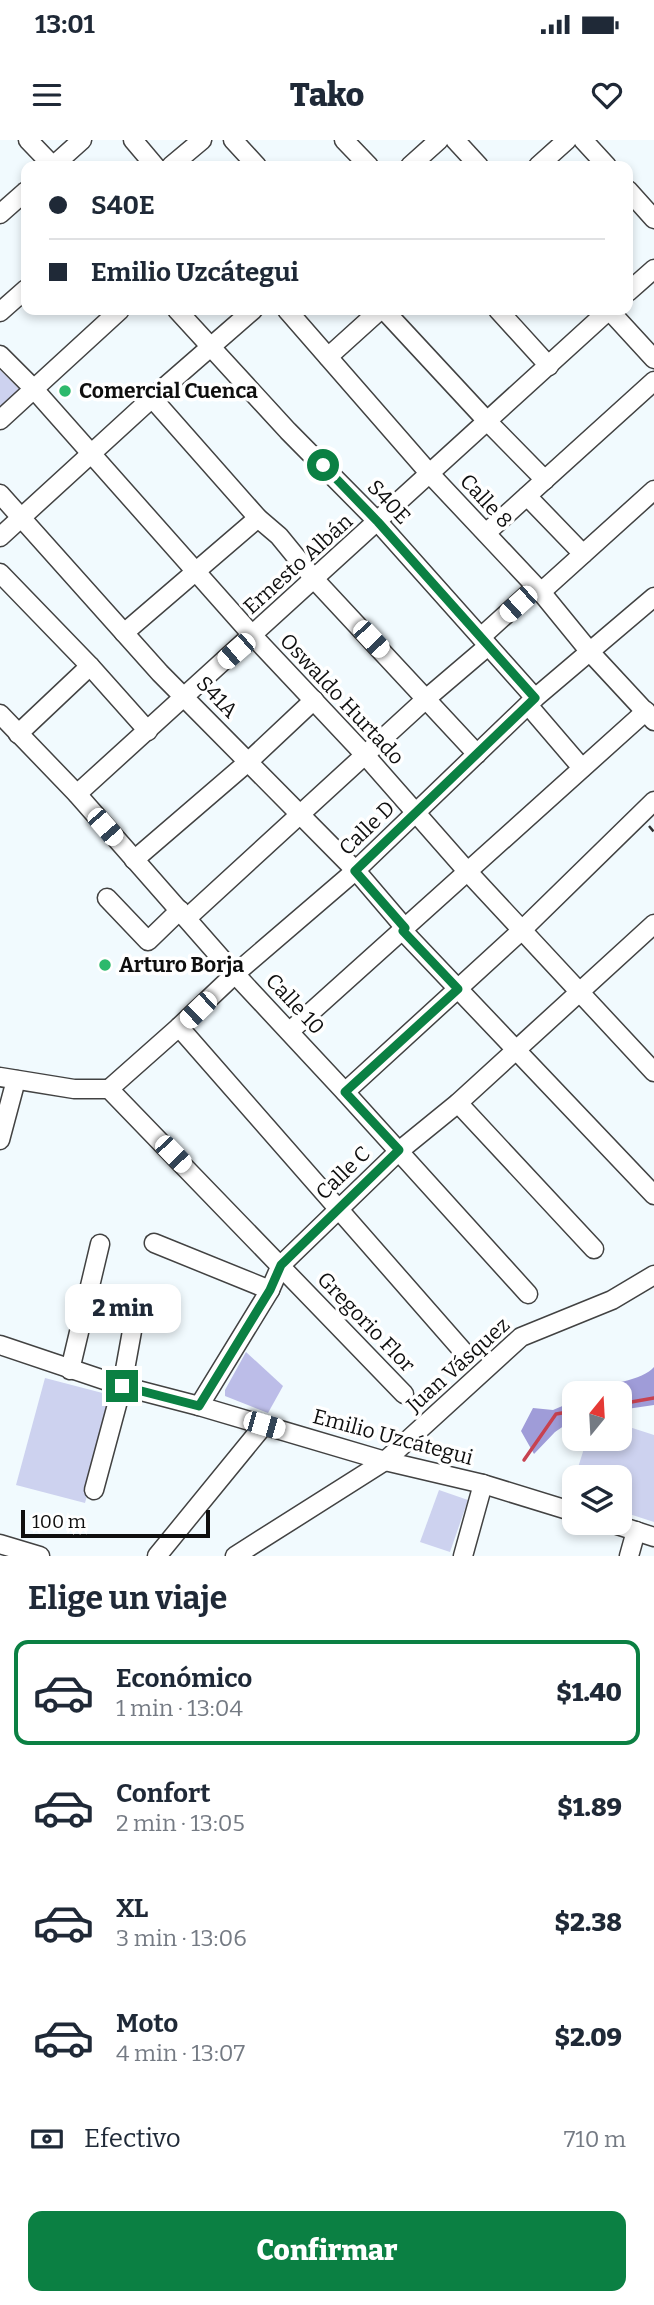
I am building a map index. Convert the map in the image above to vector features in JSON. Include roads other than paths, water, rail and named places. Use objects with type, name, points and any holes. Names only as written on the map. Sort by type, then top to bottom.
[{"type":"street","points":[[29,140],[48,161]]},
{"type":"street","points":[[59,161],[82,140]]},
{"type":"street","points":[[133,140],[151,161]]},
{"type":"street","points":[[177,161],[202,140]]},
{"type":"street","points":[[233,140],[252,161]]},
{"type":"street","points":[[344,140],[364,161]]},
{"type":"street","points":[[416,161],[439,140]]},
{"type":"street","points":[[455,140],[474,161]]},
{"type":"street","points":[[544,161],[567,140]]},
{"type":"street","points":[[583,140],[602,161]]},
{"type":"street","points":[[0,214],[21,195]]},
{"type":"street","points":[[633,196],[654,219]]},
{"type":"street","points":[[633,288],[654,269]]},
{"type":"street","points":[[0,312],[21,293]]},
{"type":"street","points":[[0,420],[114,315]]},
{"type":"street","name":"S40E","points":[[182,315],[378,522],[484,641],[582,768]]},
{"type":"street","points":[[0,537],[247,315]]},
{"type":"street","name":"Calle 8","points":[[291,315],[430,474],[651,716]]},
{"type":"street","points":[[328,357],[376,315]]},
{"type":"street","points":[[387,315],[544,480]]},
{"type":"street","points":[[503,315],[549,366]]},
{"type":"street","name":"Ernesto Albán","points":[[77,794],[604,315]]},
{"type":"street","points":[[614,315],[654,359]]},
{"type":"street","name":"Oswaldo Hurtado","points":[[0,355],[33,388],[253,636],[365,755],[467,871],[654,1072]]},
{"type":"street","points":[[486,533],[654,381]]},
{"type":"street","points":[[152,398],[258,518],[279,536],[315,580],[477,754]]},
{"type":"street","points":[[107,898],[148,941],[301,814],[427,698],[538,590],[583,554],[654,489]]},
{"type":"street","name":"S41A","points":[[0,494],[124,633],[355,871],[458,989],[654,1195]]},
{"type":"street","points":[[527,496],[583,554]]},
{"type":"street","points":[[124,633],[258,518]]},
{"type":"street","points":[[0,573],[90,666],[148,731]]},
{"type":"street","name":"Calle D","points":[[109,1089],[235,974],[355,871],[532,702],[654,598]]},
{"type":"street","points":[[18,734],[90,666]]},
{"type":"street","points":[[134,860],[248,762],[314,699]]},
{"type":"street","name":"Calle 10","points":[[0,714],[77,794],[235,974],[399,1150],[528,1294]]},
{"type":"street","points":[[289,1031],[582,768],[651,716]]},
{"type":"street","points":[[345,1092],[522,930],[654,801]]},
{"type":"street","name":"Calle C","points":[[199,1406],[270,1290],[281,1265],[399,1150],[458,1103],[579,992],[650,935]]},
{"type":"street","points":[[179,1027],[462,1350]]},
{"type":"street","points":[[0,1140],[8,1079],[74,1089],[109,1089]]},
{"type":"street","name":"Gregorio Flor","points":[[109,1089],[404,1394]]},
{"type":"street","points":[[458,1103],[594,1249]]},
{"type":"street","points":[[154,1243],[270,1290]]},
{"type":"street","points":[[69,1370],[100,1244]]},
{"type":"street","name":"Juan Vásquez","points":[[235,1556],[386,1461],[521,1337],[612,1300],[654,1275]]},
{"type":"street","points":[[94,1490],[122,1386],[134,1320]]},
{"type":"street","name":"Emilio Uzcátegui","points":[[0,1345],[122,1386],[386,1461],[483,1484],[562,1508]]},
{"type":"street","points":[[157,1556],[264,1425]]},
{"type":"street","points":[[466,1555],[483,1484]]},
{"type":"street","points":[[632,1530],[654,1537]]},
{"type":"street","points":[[629,1556],[636,1531]]},
{"type":"street","points":[[0,1544],[40,1556]]},
{"type":"waterway","points":[[632,1402],[654,1398]]},
{"type":"waterway","points":[[524,1460],[556,1414],[562,1413]]},
{"type":"place","name":"Comercial Cuenca","points":[[65,391]]},
{"type":"place","name":"Arturo Borja","points":[[105,965]]}]
